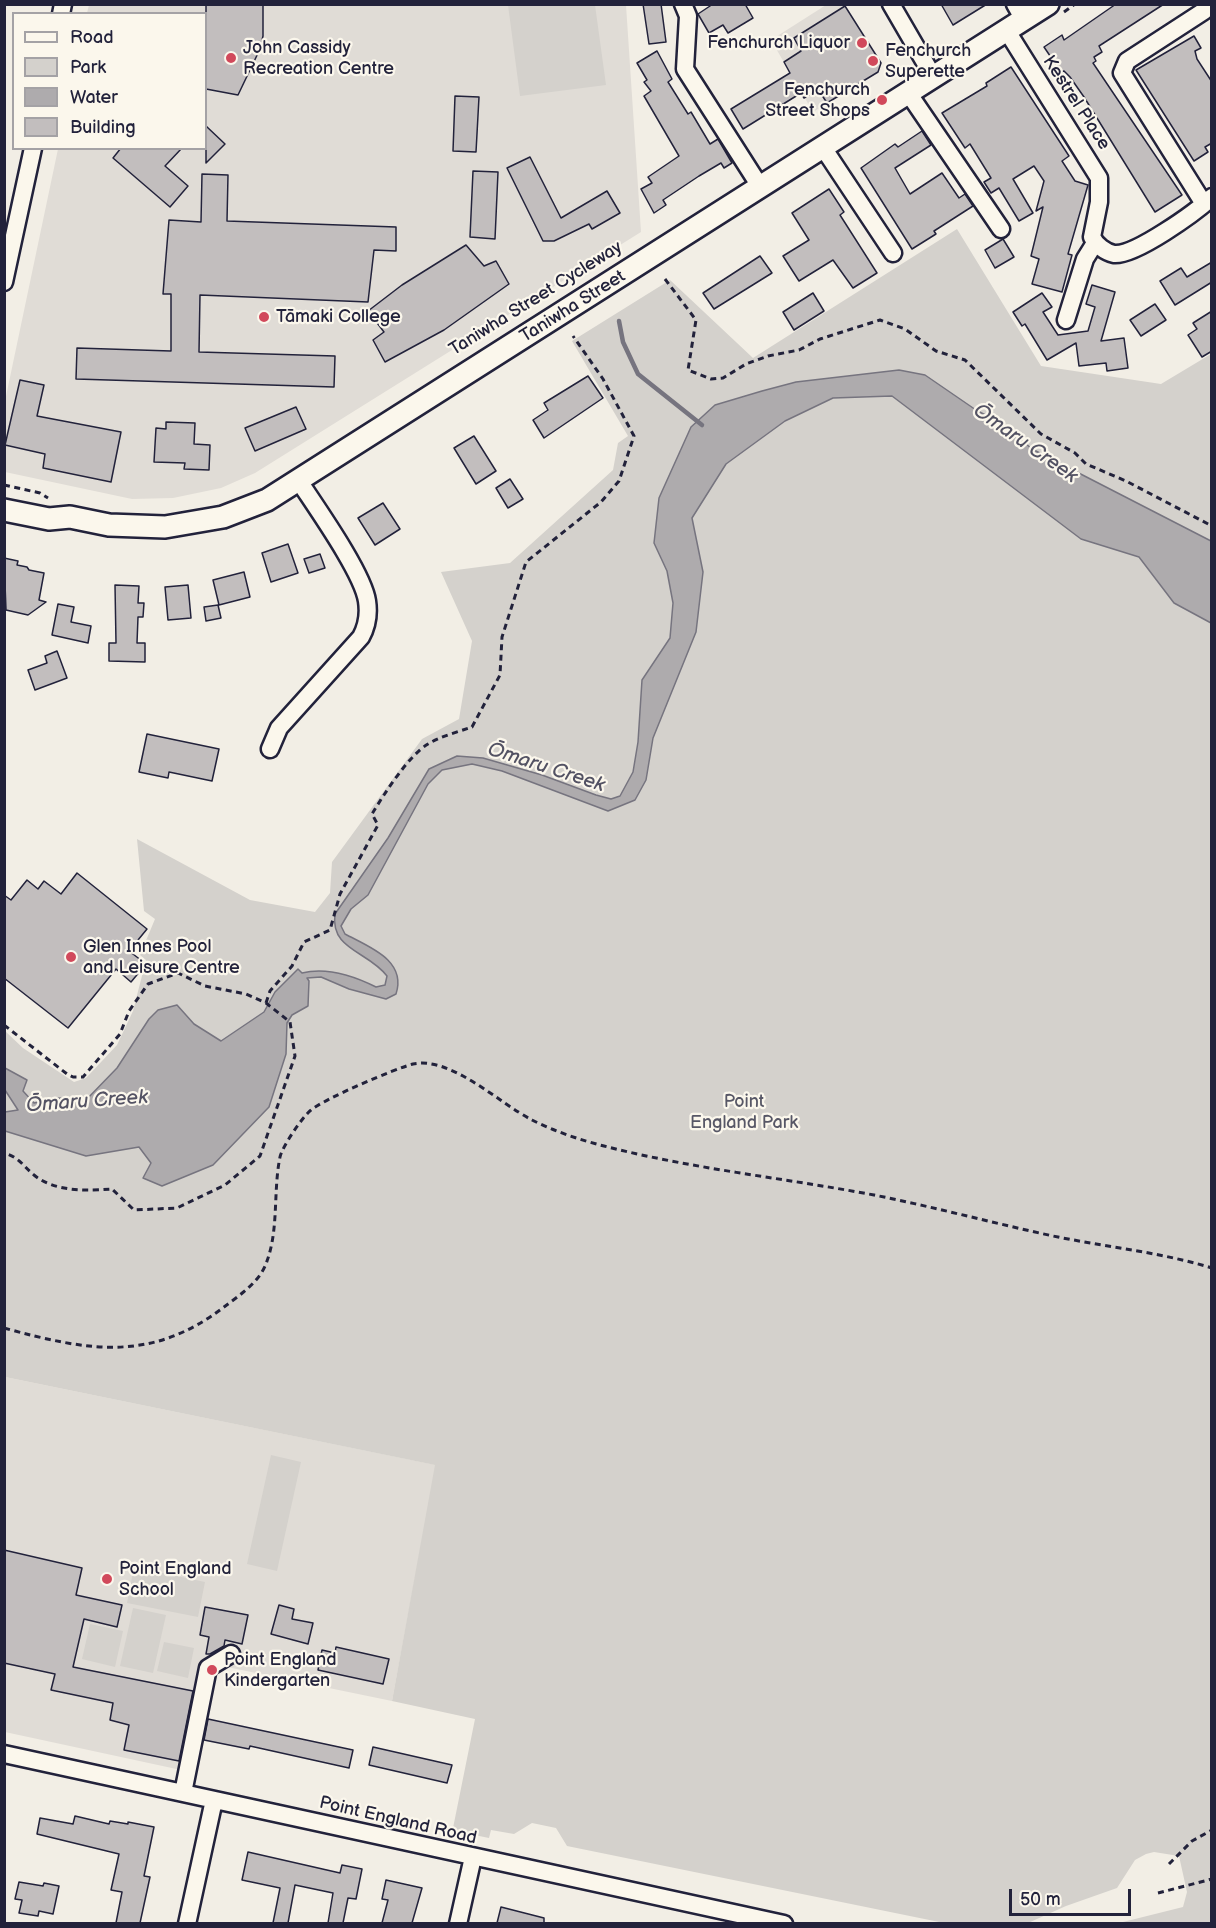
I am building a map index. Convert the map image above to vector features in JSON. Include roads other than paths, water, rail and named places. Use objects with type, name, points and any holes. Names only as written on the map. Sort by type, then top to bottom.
[{"type":"main road","name":"Taniwha Street","points":[[4,510],[49,519],[70,517],[129,527],[185,525],[245,509],[298,481],[824,149],[934,78],[1016,18],[1048,4]]},
{"type":"main road","name":"Taniwha Street","points":[[4,496],[52,507],[70,517]]},
{"type":"street","points":[[683,4],[688,16],[686,69],[761,188]]},
{"type":"street","points":[[891,4],[934,78]]},
{"type":"street","points":[[1066,320],[1085,259],[1095,243],[1114,254],[1126,252],[1208,200],[1122,73],[1127,61],[1205,13]]},
{"type":"street","name":"Kestrel Place","points":[[1016,18],[1099,178],[1099,202],[1092,237],[1095,243]]},
{"type":"street","points":[[909,94],[1001,230]]},
{"type":"street","points":[[824,149],[893,252]]},
{"type":"street","points":[[4,282],[33,150]]},
{"type":"street","points":[[270,749],[279,728],[362,637],[367,620],[367,600],[360,579],[298,481]]},
{"type":"street","points":[[183,1793],[208,1668],[231,1654]]},
{"type":"street","name":"Point England Road","points":[[4,1754],[784,1923]]},
{"type":"street","points":[[187,1923],[214,1800]]},
{"type":"street","points":[[458,1923],[473,1857]]},
{"type":"water","name":"Ōmaru Creek","points":[[899,370],[925,375],[976,410],[1004,425],[1032,449],[1211,541],[1211,623],[1174,603],[1139,557],[1081,539],[892,396],[833,398],[785,421],[726,464],[692,518],[703,572],[696,632],[653,738],[646,780],[635,800],[608,811],[502,771],[472,764],[442,770],[428,784],[368,895],[351,909],[341,926],[345,934],[375,950],[391,964],[398,982],[396,994],[386,999],[349,989],[321,977],[307,978],[309,981],[308,1006],[292,1015],[287,1023],[286,1054],[269,1107],[213,1165],[162,1186],[143,1178],[151,1163],[139,1147],[86,1156],[5,1131],[5,1112],[18,1110],[5,1090],[5,1068],[27,1080],[23,1091],[34,1103],[58,1098],[86,1100],[117,1068],[149,1019],[158,1010],[177,1005],[194,1024],[221,1041],[264,1012],[275,992],[298,969],[302,973],[321,971],[340,974],[376,987],[385,985],[387,976],[344,943],[338,935],[335,914],[388,838],[429,769],[457,756],[483,758],[542,775],[596,795],[611,799],[620,796],[633,772],[638,742],[642,680],[670,638],[673,603],[667,571],[654,543],[659,498],[691,427],[715,405],[762,391],[796,382]]},
{"type":"waterway","points":[[619,321],[623,342],[638,374],[702,425]]},
{"type":"place","name":"Fenchurch Liquor","points":[[862,43]]},
{"type":"place","name":"John Cassidy Recreation Centre","points":[[231,58]]},
{"type":"place","name":"Fenchurch Superette","points":[[873,61]]},
{"type":"place","name":"Fenchurch Street Shops","points":[[882,100]]},
{"type":"place","name":"Tāmaki College","points":[[264,317]]},
{"type":"place","name":"Glen Innes Pool and Leisure Centre","points":[[71,957]]},
{"type":"place","name":"Point England School","points":[[107,1579]]},
{"type":"place","name":"Point England Kindergarten","points":[[212,1670]]},
{"type":"park label","name":"Point England Park","points":[[744,1112]]}]
